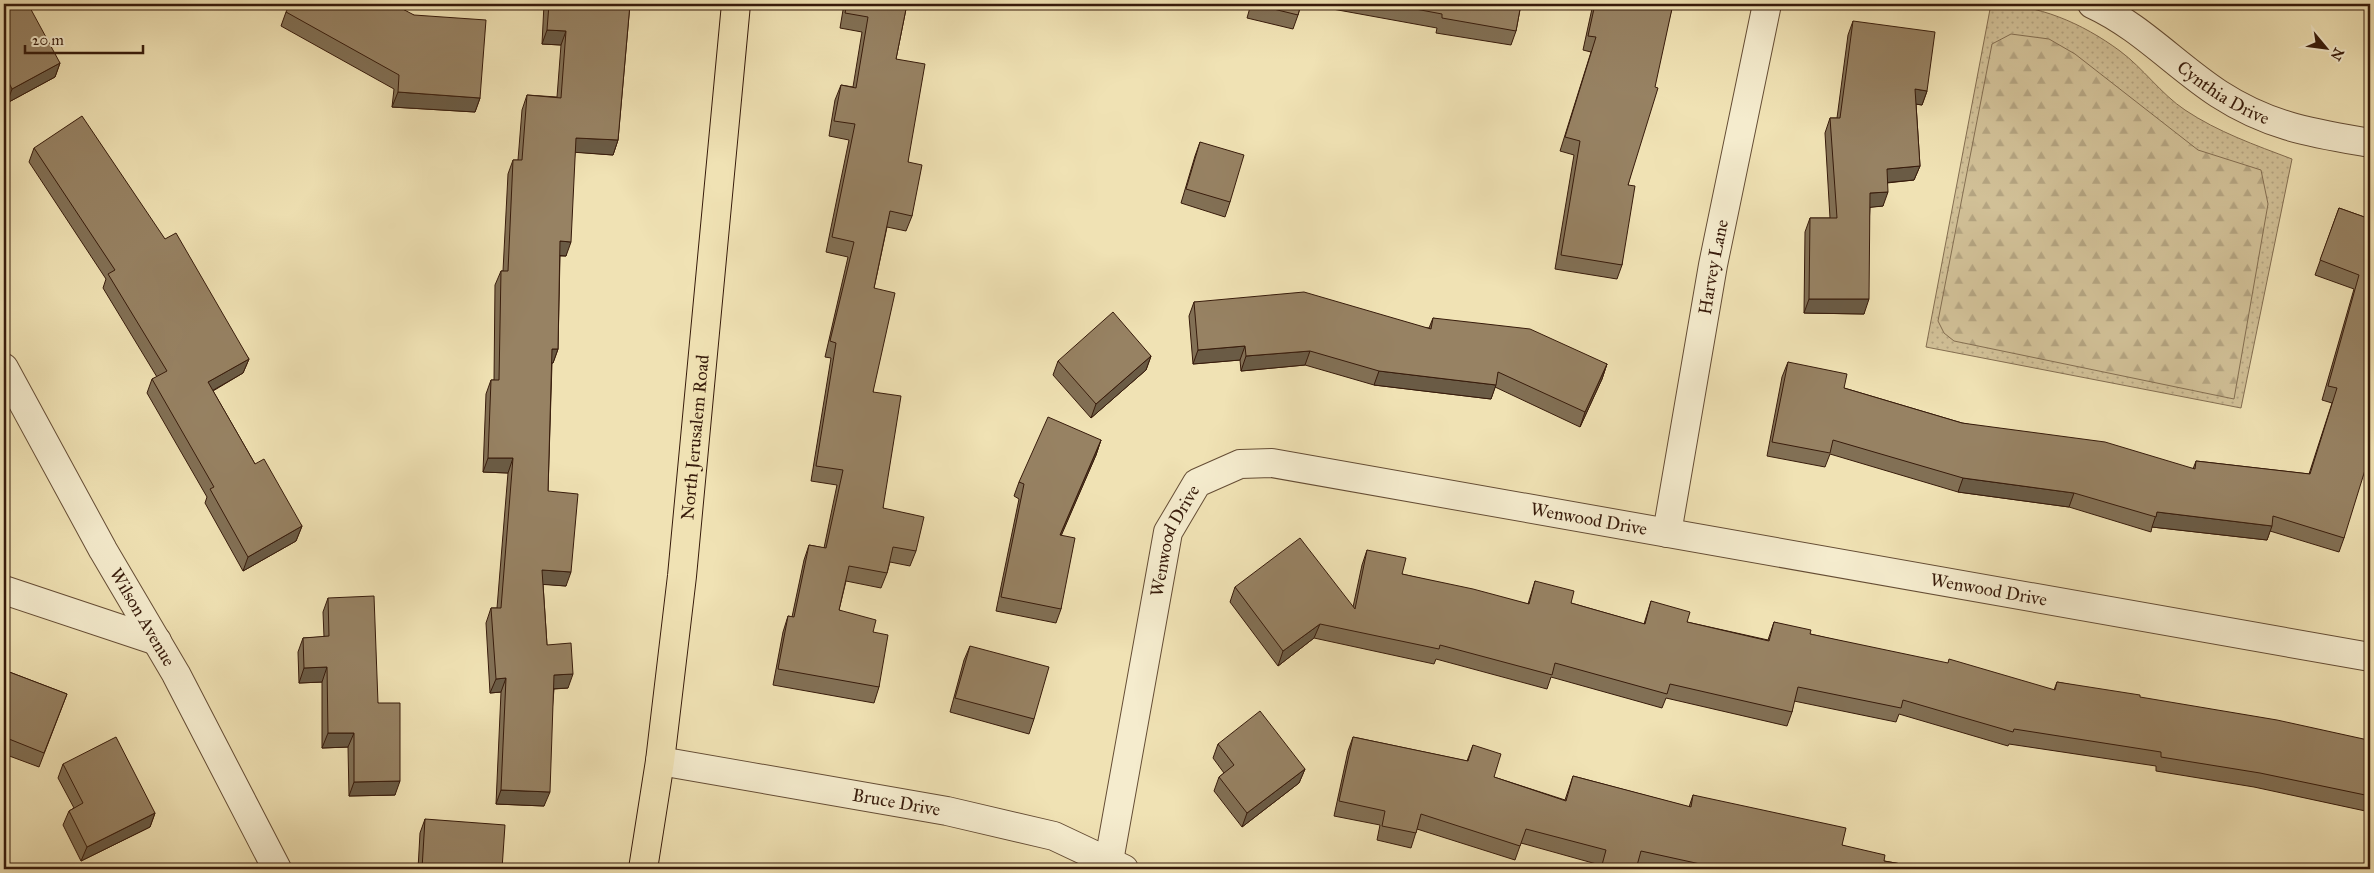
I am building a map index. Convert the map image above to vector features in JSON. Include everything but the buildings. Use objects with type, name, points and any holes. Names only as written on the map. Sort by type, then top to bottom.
[{"type":"main road","name":"North Jerusalem Road","points":[[642,869],[660,761],[682,576],[736,4]]},
{"type":"street","name":"Harvey Lane","points":[[1667,533],[1713,265],[1767,4]]},
{"type":"street","name":"Cynthia Drive","points":[[2092,4],[2138,31],[2220,94],[2261,118],[2300,131],[2370,143]]},
{"type":"street","name":"Wilson Avenue","points":[[4,368],[103,550],[176,674],[277,869]]},
{"type":"street","name":"Wenwood Drive","points":[[1117,865],[1168,532],[1197,482],[1240,464],[1272,463],[2370,657]]},
{"type":"street","points":[[4,590],[157,641]]},
{"type":"street","name":"Bruce Drive","points":[[660,761],[947,811],[1054,836],[1117,865]]},
{"type":"green space","points":[[1991,4],[2026,7],[2075,24],[2120,51],[2176,104],[2185,110],[2237,138],[2292,159],[2241,408],[1926,347]]},
{"type":"green space","points":[[2011,34],[2049,39],[2075,54],[2198,150],[2261,170],[2268,204],[2234,399],[1954,341],[1944,333],[1938,321],[1992,44]]}]
